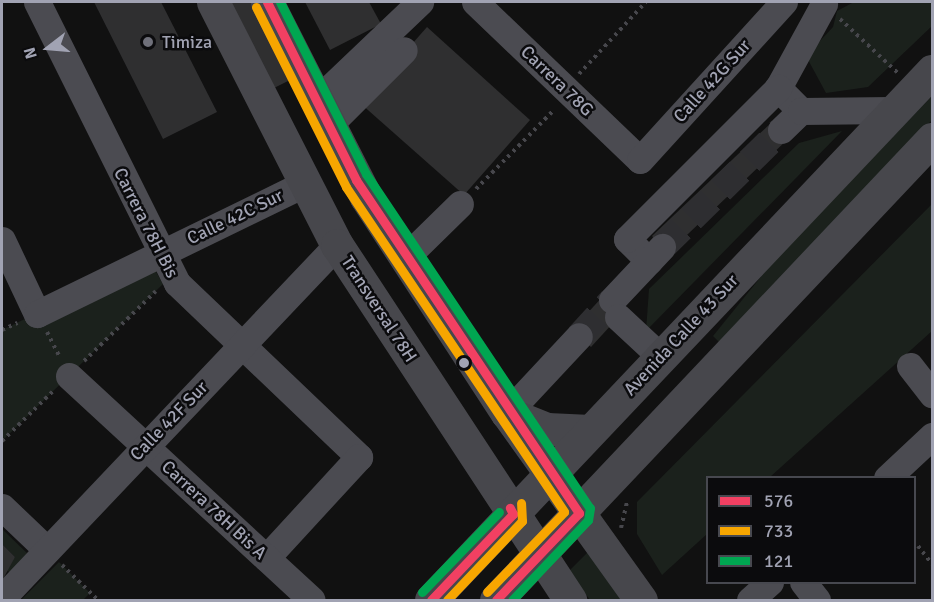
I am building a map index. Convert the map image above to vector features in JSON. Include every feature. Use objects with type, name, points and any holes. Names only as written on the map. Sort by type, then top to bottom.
[{"type":"main road","name":"Transversal 78H","points":[[213,2],[303,184],[337,245],[570,600]]},
{"type":"main road","points":[[267,2],[322,114],[405,258],[507,413],[641,600]]},
{"type":"main road","name":"Avenida Calle 43 Sur","points":[[431,600],[892,110],[933,71]]},
{"type":"main road","points":[[496,600],[933,140]]},
{"type":"main road","points":[[507,413],[547,429],[590,431]]},
{"type":"street","name":"Carrera 78H Bis","points":[[37,2],[166,265],[239,348],[358,457],[266,558]]},
{"type":"street","points":[[322,114],[420,2]]},
{"type":"street","name":"Calle 42G Sur","points":[[640,160],[784,2]]},
{"type":"street","points":[[660,356],[615,309],[655,254],[627,240],[778,88],[824,2]]},
{"type":"street","name":"Carrera 78G","points":[[483,4],[568,91],[640,160]]},
{"type":"street","points":[[322,114],[404,50]]},
{"type":"street","points":[[778,88],[801,111]]},
{"type":"street","points":[[782,130],[801,111],[892,110]]},
{"type":"street","name":"Calle 42C Sur","points":[[37,314],[166,265],[303,184]]},
{"type":"street","points":[[405,258],[460,204]]},
{"type":"street","points":[[2,240],[37,314]]},
{"type":"street","name":"Calle 42F Sur","points":[[2,598],[337,245]]},
{"type":"street","points":[[507,413],[579,336]]},
{"type":"street","points":[[910,366],[933,394]]},
{"type":"street","name":"Carrera 78H Bis A","points":[[69,376],[312,600]]},
{"type":"street","points":[[888,476],[933,436]]},
{"type":"street","points":[[2,507],[47,550]]},
{"type":"street","points":[[750,600],[768,584]]},
{"type":"street","points":[[805,584],[817,600]]},
{"type":"path","points":[[460,204],[568,91],[646,2]]},
{"type":"path","points":[[824,2],[900,74]]},
{"type":"path","points":[[2,441],[69,376],[166,265]]},
{"type":"path","points":[[37,314],[69,376]]},
{"type":"path","points":[[918,546],[933,564]]},
{"type":"path","points":[[47,550],[98,600]]},
{"type":"shaded area","points":[[854,2],[932,2],[932,26],[868,87],[826,93],[806,56],[833,27],[837,11]]},
{"type":"shaded area","points":[[932,96],[932,120],[719,342],[713,336],[777,257]]},
{"type":"shaded area","points":[[842,131],[646,331],[649,289],[799,143]]},
{"type":"shaded area","points":[[932,204],[932,331],[771,476],[706,476],[706,535],[662,575],[637,534],[637,502]]},
{"type":"shaded area","points":[[149,259],[163,284],[2,441],[2,330]]},
{"type":"shaded area","points":[[2,529],[28,554],[10,573],[4,567],[15,557],[2,544]]},
{"type":"shaded area","points":[[588,552],[623,600],[590,600],[569,571]]},
{"type":"shaded area","points":[[59,562],[90,593],[83,600],[21,600]]},
{"type":"building","name":"Timiza","points":[[94,2],[161,2],[217,112],[163,139]]},
{"type":"building","name":"Timiza","points":[[221,2],[259,2],[296,77],[266,92]]},
{"type":"building","points":[[305,2],[369,2],[381,24],[330,50]]},
{"type":"building","points":[[427,27],[530,120],[464,195],[360,103]]},
{"type":"building","points":[[773,121],[789,138],[668,253],[652,236]]},
{"type":"building","points":[[605,294],[624,311],[591,347],[572,330]]},
{"type":"building","points":[[2,544],[15,557],[2,581]]},
{"type":"tunnel","points":[[662,247],[781,130]]},
{"type":"tunnel","points":[[579,336],[612,300]]},
{"type":"transit line","name":"576","points":[[267,2],[356,180],[579,513],[496,600]]},
{"type":"transit line","name":"121","points":[[280,2],[366,174],[590,508],[588,520],[512,600]]},
{"type":"transit line","name":"733","points":[[256,7],[346,187],[564,512],[487,592]]},
{"type":"transit line","name":"733","points":[[447,600],[522,521],[521,503]]},
{"type":"transit line","name":"576","points":[[431,600],[513,514],[510,508]]},
{"type":"transit line","name":"121","points":[[422,592],[499,512]]},
{"type":"place","name":"Timiza","points":[[148,42]]}]
